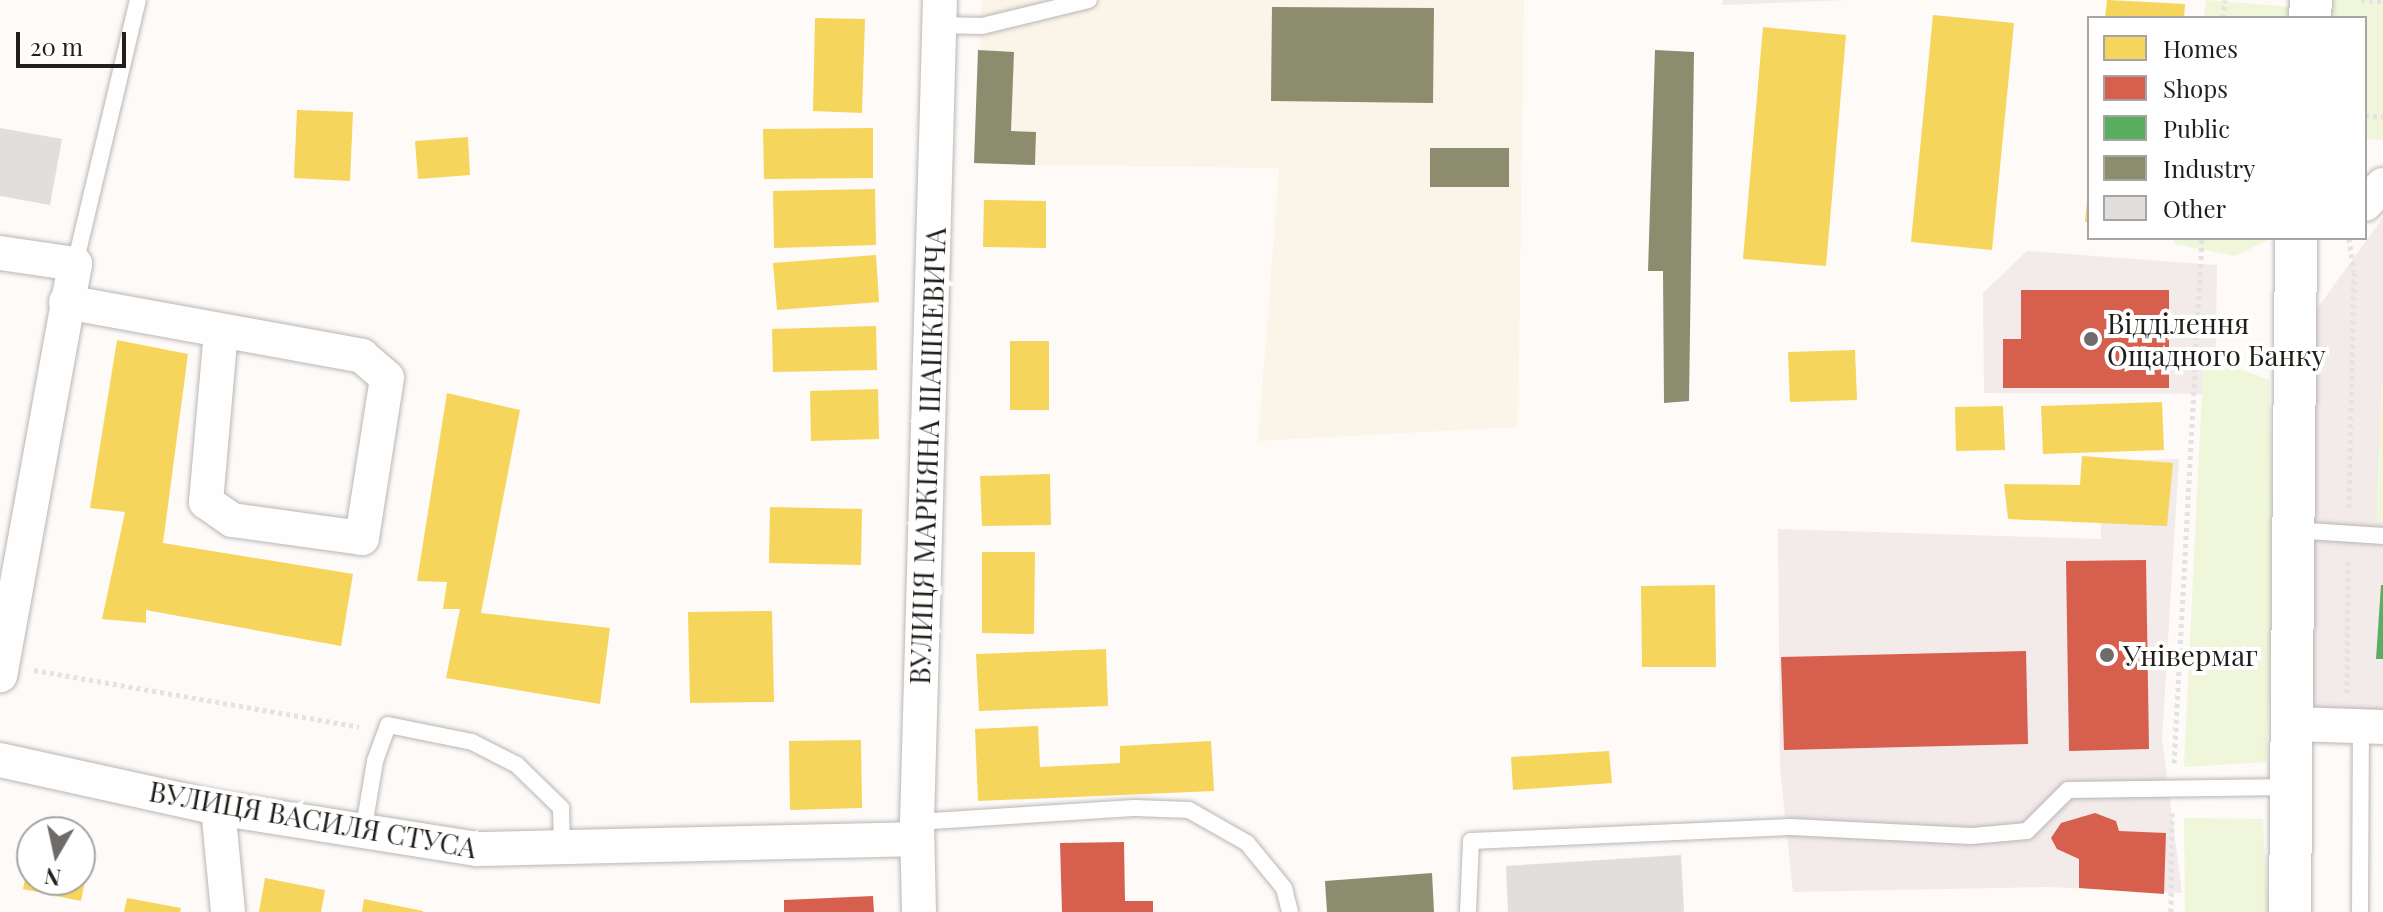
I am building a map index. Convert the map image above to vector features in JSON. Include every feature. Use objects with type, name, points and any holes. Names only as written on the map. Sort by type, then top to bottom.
[{"type":"street","name":"ВУЛИЦЯ МАРКІЯНА ШАШКЕВИЧА","points":[[919,912],[917,831],[940,12]]},
{"type":"street","points":[[2367,202],[2383,185]]},
{"type":"street","points":[[2290,912],[2296,240]]},
{"type":"street","points":[[0,253],[75,264],[1,669]]},
{"type":"street","points":[[66,302],[362,356],[387,378],[362,538],[232,520],[206,502],[221,332]]},
{"type":"street","points":[[2294,724],[2364,726]]},
{"type":"street","name":"ВУЛИЦЯ ВАСИЛЯ СТУСА","points":[[0,760],[218,808],[477,849],[562,848],[917,831]]},
{"type":"street","points":[[218,808],[228,912]]},
{"type":"lane","points":[[75,264],[138,0]]},
{"type":"lane","points":[[940,12],[982,26],[1089,0]]},
{"type":"lane","points":[[2294,530],[2383,536]]},
{"type":"lane","points":[[363,833],[383,731],[388,725],[472,742],[517,765],[561,808],[562,848]]},
{"type":"lane","points":[[2360,912],[2364,726]]},
{"type":"lane","points":[[1468,912],[1471,841],[1791,827],[1971,836],[2027,831],[2068,790],[2291,787]]},
{"type":"lane","points":[[917,831],[1134,808],[1189,810],[1247,843],[1284,888],[1290,912]]},
{"type":"path","points":[[2361,0],[2383,1]]},
{"type":"path","points":[[2171,912],[2172,790],[2202,240]]},
{"type":"path","points":[[2349,240],[2354,272],[2348,533],[2364,726]]},
{"type":"path","points":[[1,669],[383,731]]},
{"type":"shaded area","points":[[982,0],[1524,0],[1518,427],[1258,441],[1279,168],[976,164]]},
{"type":"shaded area","points":[[1723,0],[1848,0],[1722,5]]},
{"type":"shaded area","points":[[2383,217],[2383,717],[2307,713],[2309,320]]},
{"type":"shaded area","points":[[2027,251],[2217,265],[2215,394],[1984,393],[1983,293]]},
{"type":"shaded area","points":[[2179,459],[2162,738],[2182,893],[2049,887],[1793,892],[1780,769],[1778,529],[2101,539],[2101,461]]},
{"type":"green space","points":[[2206,0],[2292,7],[2292,16],[2204,16]]},
{"type":"green space","points":[[2325,0],[2383,0],[2383,140],[2367,139],[2367,16],[2323,16]]},
{"type":"green space","points":[[2175,240],[2268,240],[2235,256],[2174,244]]},
{"type":"green space","points":[[2229,365],[2269,380],[2274,576],[2266,762],[2184,767],[2203,370]]},
{"type":"green space","points":[[2381,383],[2383,522],[2376,522]]},
{"type":"green space","points":[[2184,818],[2263,819],[2268,912],[2185,912]]},
{"type":"building: Homes","points":[[2107,0],[2185,4],[2184,16],[2105,16]]},
{"type":"building: Homes","points":[[1933,15],[2014,23],[1992,250],[1911,242]]},
{"type":"building: Homes","points":[[815,18],[865,19],[862,113],[813,111]]},
{"type":"building: Homes","points":[[1763,27],[1846,35],[1826,266],[1743,259]]},
{"type":"building: Homes","points":[[297,110],[353,112],[350,181],[294,178]]},
{"type":"building: Homes","points":[[873,128],[873,178],[764,179],[763,129]]},
{"type":"building: Homes","points":[[468,137],[470,175],[418,179],[415,141]]},
{"type":"building: Homes","points":[[875,189],[876,245],[774,248],[773,191]]},
{"type":"building: Homes","points":[[984,200],[1046,201],[1046,248],[983,247]]},
{"type":"building: Homes","points":[[876,255],[879,302],[777,310],[773,263]]},
{"type":"building: Homes","points":[[876,326],[877,370],[773,372],[772,329]]},
{"type":"building: Homes","points":[[117,340],[188,354],[163,543],[353,574],[341,646],[146,610],[146,623],[102,619],[125,512],[90,508]]},
{"type":"building: Homes","points":[[1010,341],[1049,341],[1049,410],[1010,410]]},
{"type":"building: Homes","points":[[1855,350],[1857,400],[1790,402],[1788,352]]},
{"type":"building: Homes","points":[[878,389],[879,439],[811,441],[810,391]]},
{"type":"building: Homes","points":[[447,393],[520,410],[481,613],[610,628],[600,704],[446,678],[460,609],[443,609],[447,582],[417,581]]},
{"type":"building: Homes","points":[[2162,402],[2164,450],[2043,454],[2041,406]]},
{"type":"building: Homes","points":[[2003,406],[2005,450],[1956,451],[1955,407]]},
{"type":"building: Homes","points":[[2082,456],[2173,463],[2167,526],[2008,519],[2004,484],[2080,485]]},
{"type":"building: Homes","points":[[1050,474],[1051,525],[982,526],[980,476]]},
{"type":"building: Homes","points":[[770,507],[862,509],[861,565],[769,563]]},
{"type":"building: Homes","points":[[982,552],[1035,552],[1034,634],[982,633]]},
{"type":"building: Homes","points":[[1715,585],[1716,667],[1642,667],[1641,586]]},
{"type":"building: Homes","points":[[772,611],[774,702],[690,703],[688,612]]},
{"type":"building: Homes","points":[[1106,649],[1108,706],[979,711],[976,654]]},
{"type":"building: Homes","points":[[1038,726],[1040,767],[1120,763],[1120,746],[1211,741],[1214,791],[978,801],[975,729]]},
{"type":"building: Homes","points":[[861,740],[862,808],[790,810],[789,741]]},
{"type":"building: Homes","points":[[1609,751],[1612,783],[1513,790],[1511,757]]},
{"type":"building: Homes","points":[[265,878],[325,890],[321,912],[259,912]]},
{"type":"building: Homes","points":[[57,896],[82,896],[81,901]]},
{"type":"building: Homes","points":[[127,898],[181,908],[180,912],[124,912]]},
{"type":"building: Homes","points":[[364,899],[423,911],[423,912],[362,912]]},
{"type":"building: Shops","name":"Відділення Ощадного Банку","points":[[2021,290],[2169,290],[2169,388],[2003,388],[2003,339],[2021,339]]},
{"type":"building: Shops","name":"Універмаг","points":[[2146,560],[2149,749],[2069,751],[2066,561]]},
{"type":"building: Shops","points":[[2026,651],[2028,744],[1784,750],[1781,657]]},
{"type":"building: Shops","points":[[2095,813],[2116,821],[2119,831],[2166,833],[2164,894],[2079,888],[2079,859],[2057,849],[2051,838],[2061,823]]},
{"type":"building: Shops","points":[[1124,842],[1125,901],[1153,901],[1153,912],[1062,912],[1060,843]]},
{"type":"building: Shops","points":[[873,896],[874,912],[784,912],[784,900]]},
{"type":"building: Public","points":[[2381,585],[2383,659],[2376,659]]},
{"type":"building: Industry","points":[[1272,7],[1434,8],[1433,103],[1271,101]]},
{"type":"building: Industry","points":[[978,50],[1014,52],[1011,131],[1036,132],[1035,165],[974,163]]},
{"type":"building: Industry","points":[[1655,50],[1694,52],[1689,401],[1664,403],[1663,271],[1648,271]]},
{"type":"building: Industry","points":[[1430,148],[1509,148],[1509,187],[1430,187]]},
{"type":"building: Industry","points":[[1432,873],[1434,912],[1327,912],[1325,881]]},
{"type":"building: Other","points":[[0,128],[62,139],[50,205],[0,196]]},
{"type":"building: Other","points":[[1681,855],[1684,912],[1508,912],[1506,866]]},
{"type":"place","name":"Відділення Ощадного Банку","points":[[2091,339]]},
{"type":"place","name":"Універмаг","points":[[2107,655]]}]
